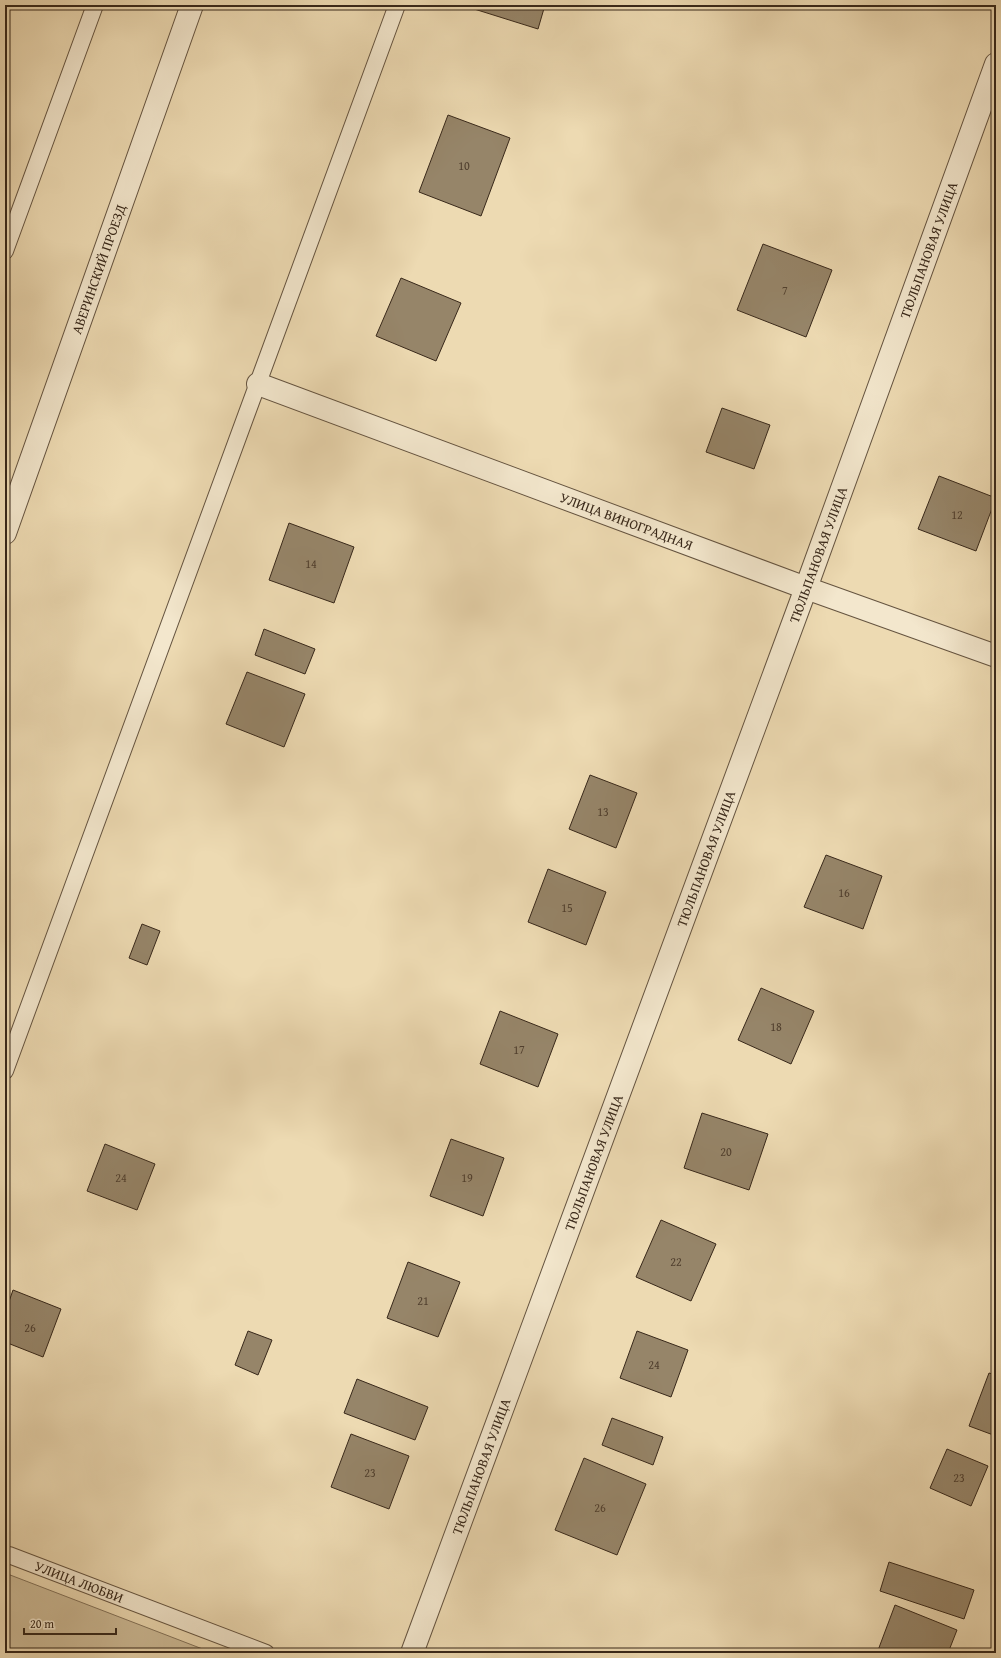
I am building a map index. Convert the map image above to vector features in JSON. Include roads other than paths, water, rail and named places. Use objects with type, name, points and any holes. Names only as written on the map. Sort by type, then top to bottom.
[{"type":"street","name":"АВЕРИНСКИЙ ПРОЕЗД","points":[[5,533],[192,5]]},
{"type":"street","name":"ТЮЛЬПАНОВАЯ УЛИЦА","points":[[412,1653],[806,588],[996,64]]},
{"type":"street","name":"УЛИЦА ВИНОГРАДНАЯ","points":[[258,384],[806,588],[996,656]]},
{"type":"lane","points":[[5,251],[95,5]]},
{"type":"lane","points":[[5,1071],[397,5]]},
{"type":"lane","name":"УЛИЦА ЛЮБВИ","points":[[5,1555],[9,1555],[266,1653]]}]
